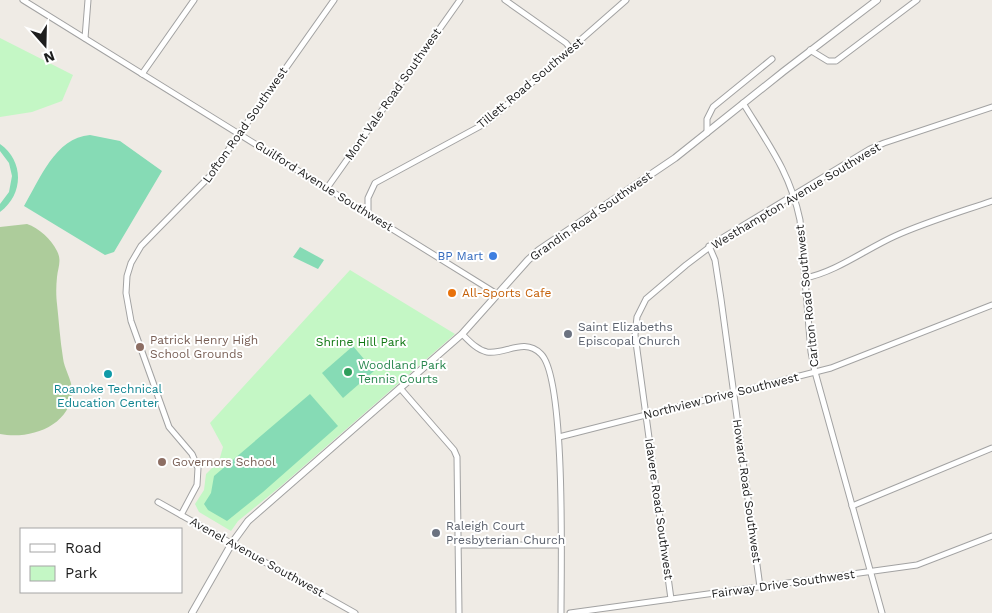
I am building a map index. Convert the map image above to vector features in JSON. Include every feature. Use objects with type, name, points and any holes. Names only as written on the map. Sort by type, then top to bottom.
[{"type":"street","name":"Guilford Avenue Southwest","points":[[23,0],[497,294]]},
{"type":"street","points":[[85,38],[88,0]]},
{"type":"street","points":[[142,74],[194,0]]},
{"type":"street","name":"Lofton Road Southwest","points":[[181,514],[197,485],[198,471],[196,462],[189,449],[169,427],[131,320],[126,293],[131,264],[141,246],[209,178],[334,0]]},
{"type":"street","name":"Mont Vale Road Southwest","points":[[326,188],[460,0]]},
{"type":"street","points":[[505,0],[566,43],[571,49]]},
{"type":"street","name":"Tillett Road Southwest","points":[[368,214],[372,187],[380,179],[486,123],[626,0]]},
{"type":"street","name":"Grandin Road Southwest","points":[[192,613],[232,543],[248,521],[462,334],[512,276],[539,250],[658,169],[707,133],[810,50],[877,0]]},
{"type":"street","points":[[810,50],[828,61],[836,60],[917,0]]},
{"type":"street","points":[[707,133],[707,119],[713,107],[772,59]]},
{"type":"street","name":"Carlton Road Southwest","points":[[743,104],[784,169],[794,194],[800,220],[811,352],[815,372],[882,613]]},
{"type":"street","name":"Westhampton Avenue Southwest","points":[[665,282],[709,246],[870,149],[992,107]]},
{"type":"street","points":[[805,278],[822,273],[876,245],[917,227],[992,201]]},
{"type":"street","name":"Howard Road Southwest","points":[[709,246],[715,260],[760,587]]},
{"type":"street","name":"Idavere Road Southwest","points":[[665,282],[646,299],[639,312],[635,328],[671,599]]},
{"type":"street","name":"Northview Drive Southwest","points":[[559,437],[848,362],[992,305]]},
{"type":"street","points":[[462,334],[474,346],[488,352],[522,346],[534,349],[543,355],[548,366],[559,437],[561,613]]},
{"type":"street","points":[[400,388],[456,453],[459,613]]},
{"type":"street","points":[[852,506],[992,448]]},
{"type":"street","name":"Avenel Avenue Southwest","points":[[158,502],[355,613]]},
{"type":"street","name":"Fairway Drive Southwest","points":[[570,613],[926,563],[992,536]]},
{"type":"street","points":[[458,545],[561,545]]},
{"type":"green space","points":[[0,38],[73,75],[62,101],[32,112],[0,117]]},
{"type":"green space","points":[[90,135],[120,141],[162,171],[114,252],[105,255],[24,206],[43,172],[58,152],[78,138]]},
{"type":"green space","points":[[0,144],[13,159],[17,168],[18,178],[13,196],[8,205],[0,212],[0,204],[9,192],[12,176],[9,163],[0,151]]},
{"type":"green space","points":[[27,224],[44,234],[58,255],[56,294],[64,362],[72,391],[70,403],[65,413],[57,422],[47,428],[24,435],[0,434],[0,227]]},
{"type":"green space","points":[[300,247],[324,260],[318,269],[293,257]]},
{"type":"green space","name":"Shrine Hill Park","points":[[350,270],[455,334],[281,486],[238,521],[231,531],[199,512],[195,504],[204,490],[206,474],[219,461],[223,447],[210,423]]},
{"type":"green space","name":"Woodland Park Tennis Courts","points":[[353,346],[374,371],[343,398],[322,373]]},
{"type":"green space","points":[[310,394],[338,426],[227,521],[208,510],[204,504],[211,493],[214,476]]},
{"type":"place","name":"BP Mart","points":[[493,256]]},
{"type":"place","name":"All-Sports Cafe","points":[[452,293]]},
{"type":"place","name":"Saint Elizabeths Episcopal Church","points":[[568,334]]},
{"type":"place","name":"Patrick Henry High School Grounds","points":[[140,347]]},
{"type":"place","name":"Woodland Park Tennis Courts","points":[[348,372]]},
{"type":"place","name":"Roanoke Technical Education Center","points":[[108,374]]},
{"type":"place","name":"Governors School","points":[[162,462]]},
{"type":"place","name":"Raleigh Court Presbyterian Church","points":[[436,533]]}]
